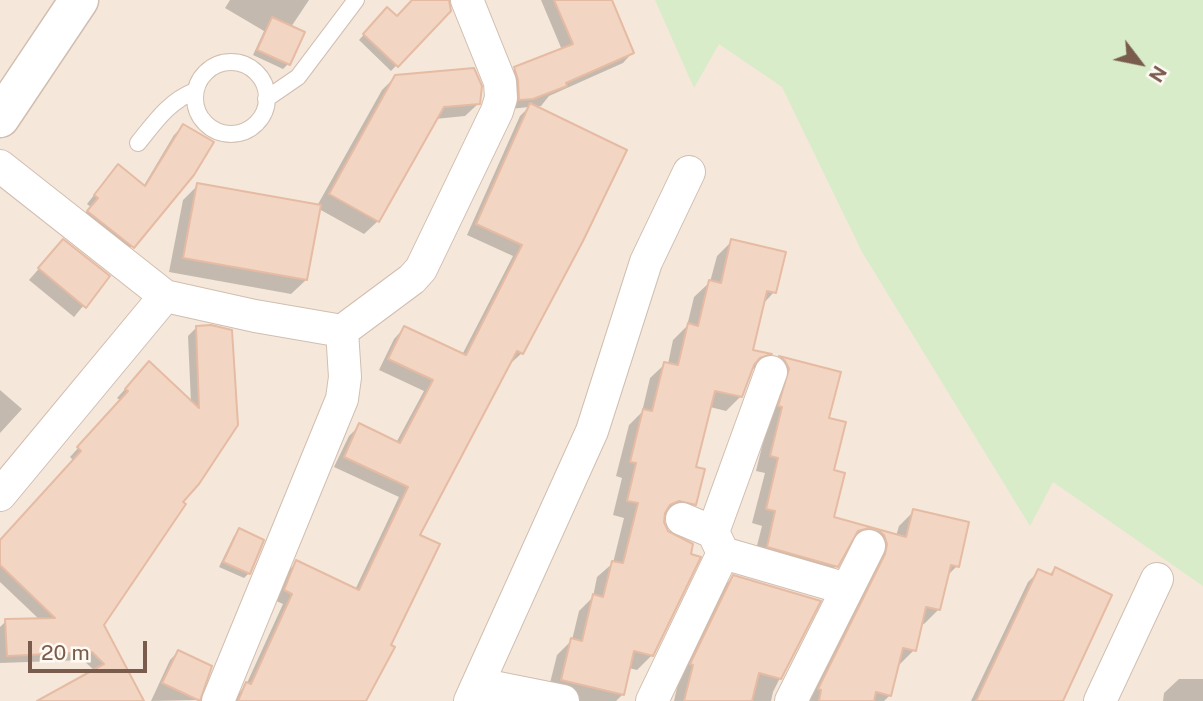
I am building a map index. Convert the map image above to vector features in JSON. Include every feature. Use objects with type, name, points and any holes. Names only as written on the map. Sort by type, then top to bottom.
[{"type":"street","points":[[0,118],[79,0]]},
{"type":"street","points":[[0,166],[165,296],[342,331],[412,279],[421,269],[502,98],[500,82],[467,0]]},
{"type":"street","points":[[563,701],[474,693],[596,422],[646,262],[690,172]]},
{"type":"street","points":[[0,495],[165,296]]},
{"type":"street","points":[[218,701],[342,398],[345,377],[342,331]]},
{"type":"street","points":[[652,701],[718,543],[771,372]]},
{"type":"street","points":[[682,519],[718,543],[847,589]]},
{"type":"street","points":[[791,701],[869,545]]},
{"type":"street","points":[[1100,701],[1157,579]]},
{"type":"lane","points":[[266,99],[298,77],[356,0]]},
{"type":"lane","points":[[138,143],[163,112],[181,97],[195,91],[207,71],[217,65],[229,62],[240,64],[260,77],[265,88],[264,111],[258,121],[239,134],[215,131],[198,115],[195,91]]},
{"type":"shaded area","points":[[0,0],[1203,0],[1203,701],[0,701]]},
{"type":"green space","points":[[655,0],[1203,0],[1203,586],[1053,482],[1030,526],[862,252],[782,87],[719,44],[694,88]]},
{"type":"building","points":[[412,0],[449,0],[451,11],[398,67],[363,34],[387,7],[397,16]]},
{"type":"building","points":[[554,0],[612,0],[634,53],[566,83],[567,86],[533,99],[519,100],[514,67],[573,44]]},
{"type":"building","points":[[272,17],[305,32],[290,65],[257,50]]},
{"type":"building","points":[[474,68],[482,86],[480,104],[444,107],[379,222],[329,194],[395,75]]},
{"type":"building","points":[[530,103],[627,150],[583,241],[523,354],[517,351],[420,535],[440,544],[391,645],[395,647],[366,701],[238,701],[246,682],[251,684],[292,594],[284,590],[296,560],[359,590],[408,487],[344,457],[359,423],[400,443],[433,380],[388,359],[404,326],[466,355],[522,245],[476,224]]},
{"type":"building","points":[[183,124],[214,142],[194,175],[134,248],[87,211],[98,198],[94,195],[118,164],[145,186]]},
{"type":"building","points":[[197,183],[321,205],[307,280],[183,258]]},
{"type":"building","points":[[63,239],[110,276],[86,308],[38,268]]},
{"type":"building","points":[[731,239],[786,252],[776,293],[767,291],[753,350],[772,354],[760,358],[754,365],[742,397],[715,391],[696,467],[705,469],[696,505],[679,501],[670,505],[665,513],[664,522],[668,531],[693,544],[691,554],[701,557],[653,656],[634,651],[624,695],[561,680],[571,638],[582,641],[593,594],[603,597],[612,561],[623,563],[638,503],[627,501],[636,463],[630,462],[643,409],[652,411],[664,362],[678,365],[688,323],[698,326],[709,280],[721,283]]},
{"type":"building","points":[[211,325],[232,330],[238,425],[199,484],[183,502],[186,504],[104,625],[144,701],[37,701],[104,664],[92,652],[7,656],[5,619],[55,618],[0,565],[0,540],[81,451],[77,447],[128,391],[125,389],[149,361],[199,408],[196,326]]},
{"type":"building","points":[[779,356],[841,372],[829,418],[846,422],[834,470],[845,473],[834,517],[906,537],[913,509],[969,522],[959,567],[951,565],[940,610],[926,607],[916,651],[903,648],[891,696],[876,692],[874,701],[819,701],[821,690],[818,689],[885,554],[887,544],[884,535],[869,528],[858,531],[838,567],[767,547],[775,511],[766,509],[778,458],[770,456],[782,407],[778,406],[789,369]]},
{"type":"building","points":[[239,528],[264,540],[250,574],[223,562]]},
{"type":"building","points":[[1055,567],[1112,595],[1063,701],[976,701],[1038,569],[1052,575]]},
{"type":"building","points":[[733,575],[821,601],[781,679],[759,673],[752,701],[684,701],[693,665],[690,664]]},
{"type":"building","points":[[178,650],[212,666],[200,701],[162,683]]}]
